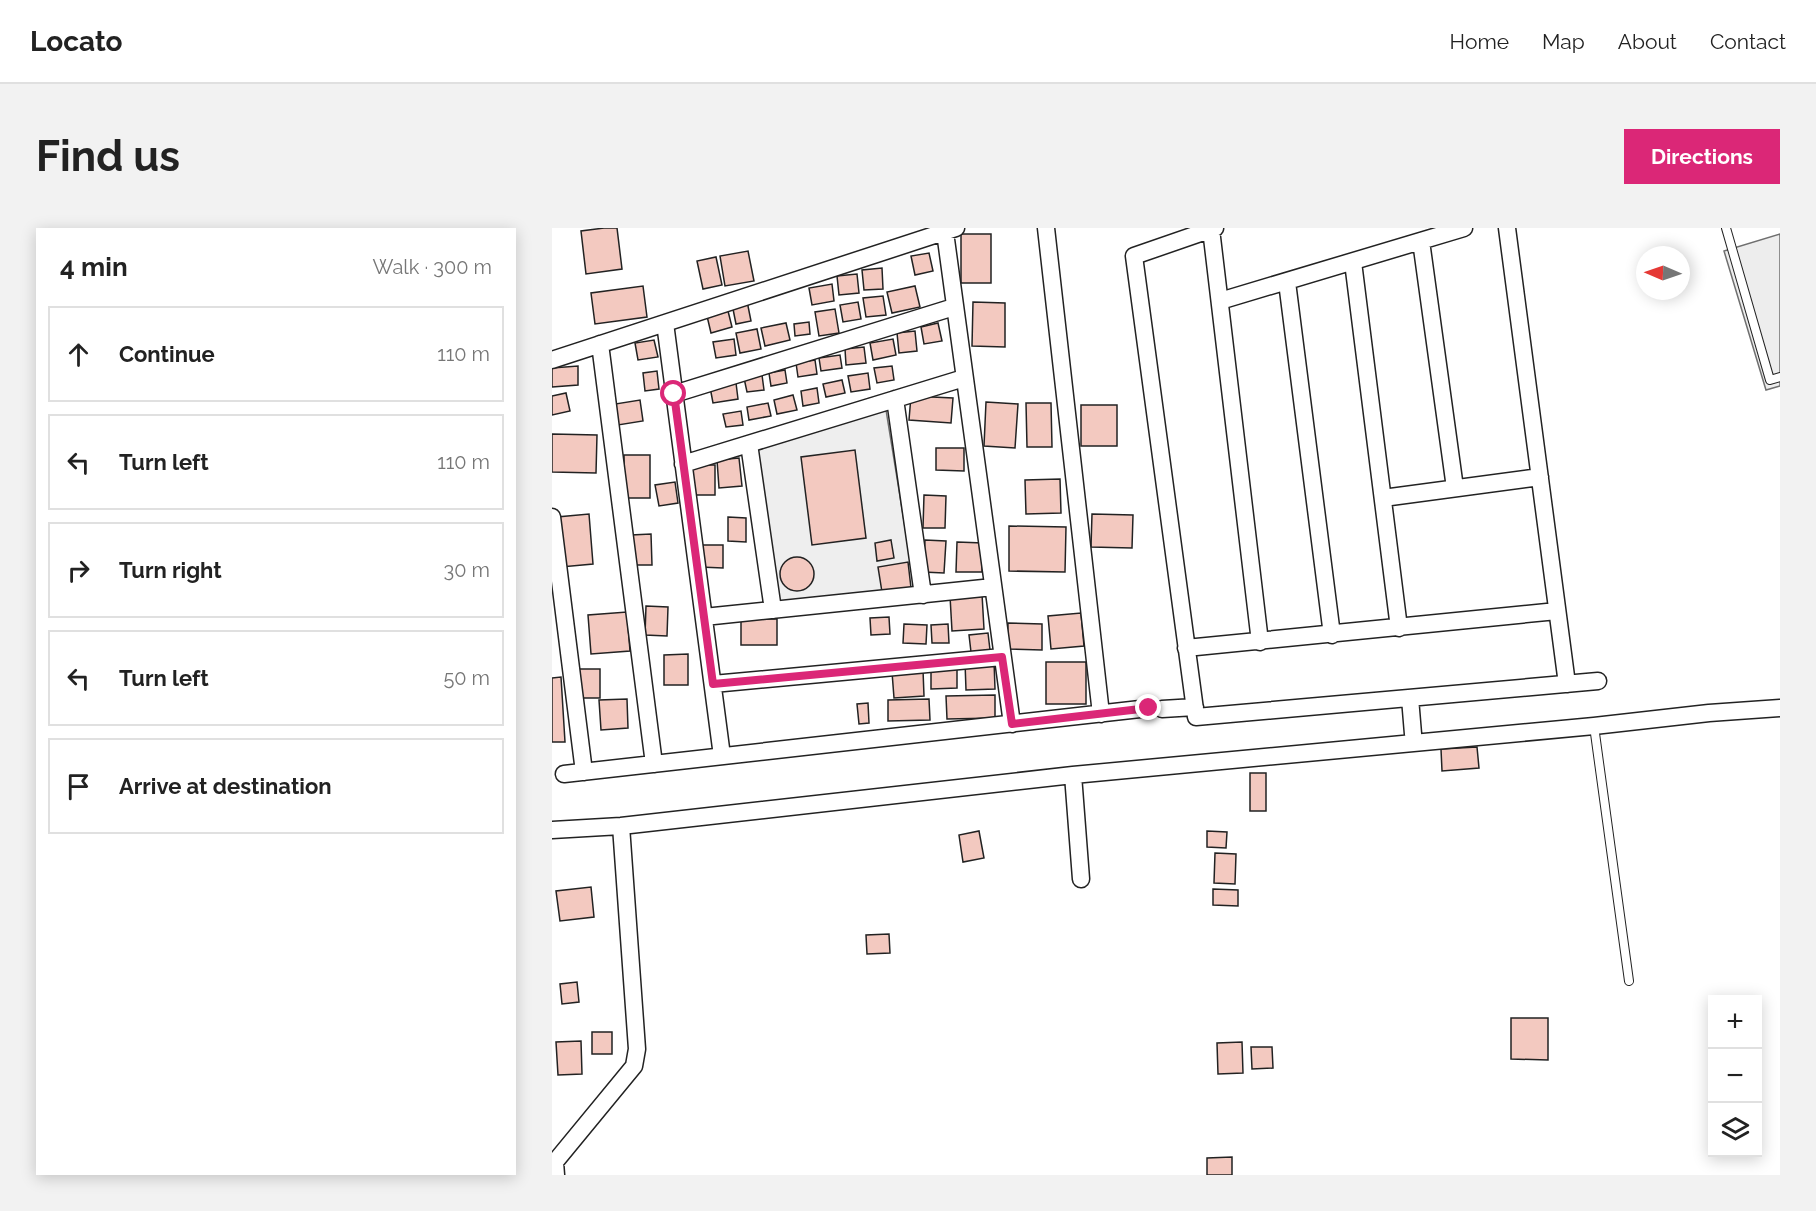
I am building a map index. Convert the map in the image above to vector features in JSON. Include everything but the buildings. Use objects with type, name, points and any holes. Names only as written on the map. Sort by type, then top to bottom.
[{"type":"street","points":[[1046,228],[1101,714]]},
{"type":"street","points":[[1220,301],[1464,228]]},
{"type":"street","points":[[1507,228],[1567,684]]},
{"type":"street","points":[[1260,642],[1213,229],[1134,256],[1196,717],[1598,681]]},
{"type":"street","points":[[552,360],[950,230],[954,307],[1012,724]]},
{"type":"street","points":[[1421,241],[1455,488]]},
{"type":"street","points":[[1353,262],[1399,628]]},
{"type":"street","points":[[1287,282],[1332,635]]},
{"type":"street","points":[[674,394],[954,307]]},
{"type":"street","points":[[665,323],[723,756]]},
{"type":"street","points":[[600,344],[654,764]]},
{"type":"street","points":[[683,464],[964,378]]},
{"type":"street","points":[[895,399],[923,595]]},
{"type":"street","points":[[749,444],[773,610]]},
{"type":"street","points":[[1383,498],[1540,477]]},
{"type":"street","points":[[552,517],[584,772]]},
{"type":"street","points":[[704,617],[993,587]]},
{"type":"street","points":[[1186,648],[1332,635],[1557,610]]},
{"type":"street","points":[[713,684],[1002,657]]},
{"type":"street","points":[[1410,698],[1413,734]]},
{"type":"street","points":[[564,774],[1101,714],[1195,707]]},
{"type":"street","points":[[552,830],[621,826],[1072,774],[1780,708]]},
{"type":"street","points":[[1072,774],[1081,879]]},
{"type":"street","points":[[556,1175],[555,1162],[634,1066],[637,1049],[621,826]]},
{"type":"lane","points":[[1726,228],[1770,380],[1780,377]]},
{"type":"lane","points":[[1594,726],[1629,981]]},
{"type":"shaded area","points":[[1780,234],[1780,386],[1766,390],[1724,251]]},
{"type":"shaded area","points":[[886,410],[915,589],[780,603],[755,448]]},
{"type":"route","points":[[674,394],[713,684],[1002,657],[1012,724],[1149,708]]}]
